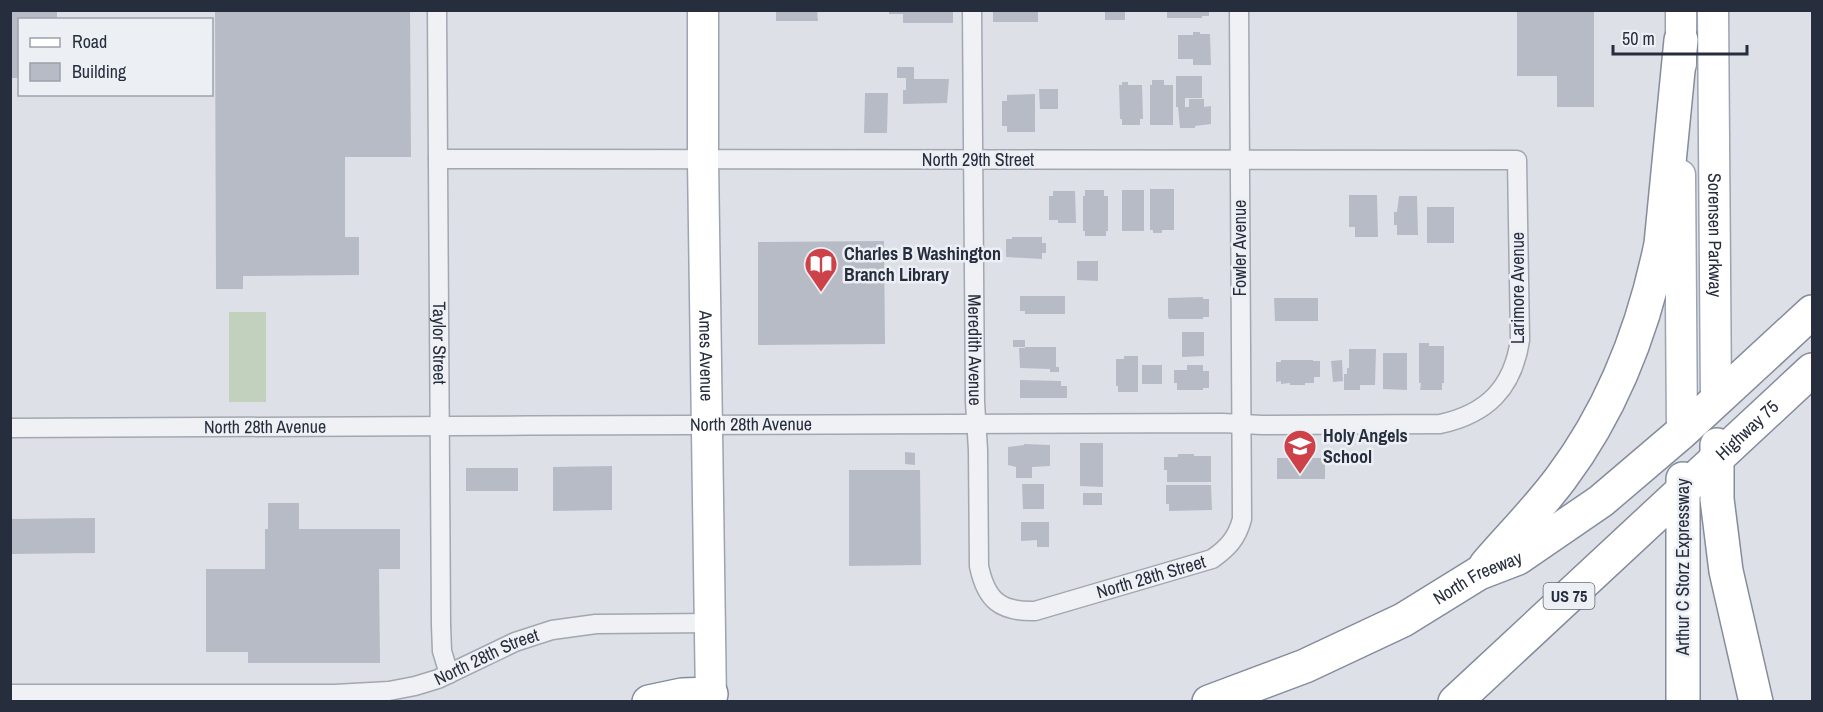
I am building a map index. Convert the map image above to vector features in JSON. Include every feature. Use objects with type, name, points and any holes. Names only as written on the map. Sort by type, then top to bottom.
[{"type":"highway","points":[[1479,573],[1545,500],[1563,476],[1597,422],[1637,334],[1655,275],[1661,244],[1681,25]]},
{"type":"highway","points":[[1716,401],[1812,312]]},
{"type":"highway","name":"Highway 75","points":[[1683,491],[1812,370]]},
{"type":"highway","name":"North Freeway","points":[[1209,702],[1305,666],[1403,620],[1479,573],[1518,558],[1600,501],[1716,401]]},
{"type":"highway","name":"Sorensen Parkway","points":[[1716,401],[1717,459]]},
{"type":"highway","name":"Arthur C Storz Expressway","points":[[1682,432],[1683,702]]},
{"type":"highway","name":"Arthur C Storz Expressway","points":[[1717,459],[1717,499],[1726,571],[1755,702]]},
{"type":"highway","name":"US 75","points":[[1455,702],[1683,491]]},
{"type":"highway","points":[[649,702],[677,695],[711,698]]},
{"type":"main road","name":"Ames Avenue","points":[[703,10],[711,698]]},
{"type":"main road","name":"Sorensen Parkway","points":[[1713,10],[1716,401]]},
{"type":"main road","name":"Sorensen Parkway","points":[[1681,25],[1682,432]]},
{"type":"street","name":"Taylor Street","points":[[437,10],[441,625],[442,651],[448,674]]},
{"type":"street","name":"Meredith Avenue","points":[[972,10],[979,566],[982,583],[992,597],[1007,609]]},
{"type":"street","name":"Fowler Avenue","points":[[1239,10],[1242,485]]},
{"type":"street","name":"North 29th Street","points":[[438,159],[1517,160]]},
{"type":"street","name":"Larimore Avenue","points":[[1486,405],[1512,373],[1520,340],[1517,160]]},
{"type":"street","name":"North 28th Avenue","points":[[10,428],[976,422],[1440,424],[1460,420],[1486,405]]},
{"type":"street","name":"North 28th Street","points":[[1007,609],[1017,612],[1035,611],[1212,559],[1226,549],[1239,530],[1242,519],[1242,485]]},
{"type":"street","name":"North 28th Street","points":[[10,694],[366,693],[415,686],[448,674],[528,637],[564,627],[596,624],[711,622]]},
{"type":"green space","points":[[229,312],[266,312],[266,402],[229,402]]},
{"type":"building","points":[[10,10],[57,10],[57,18],[18,18],[18,78],[10,78]]},
{"type":"building","points":[[215,10],[410,10],[411,157],[345,157],[345,237],[359,237],[359,275],[243,276],[243,289],[216,289]]},
{"type":"building","points":[[776,10],[817,10],[818,21],[776,21]]},
{"type":"building","points":[[889,10],[953,10],[953,23],[903,23],[903,14],[889,14]]},
{"type":"building","points":[[993,10],[1038,10],[1038,22],[993,22]]},
{"type":"building","points":[[1105,10],[1125,10],[1125,20],[1105,20]]},
{"type":"building","points":[[1167,10],[1209,10],[1209,16],[1167,18]]},
{"type":"building","points":[[1517,10],[1594,10],[1594,107],[1557,107],[1557,76],[1517,76]]},
{"type":"building","points":[[1193,32],[1210,34],[1211,65],[1193,65],[1193,59],[1178,59],[1178,35],[1193,35]]},
{"type":"building","points":[[897,67],[914,67],[914,79],[949,79],[947,103],[903,104],[906,78],[897,78]]},
{"type":"building","points":[[1176,76],[1202,76],[1202,98],[1185,98],[1185,107],[1189,107],[1189,99],[1204,99],[1204,107],[1211,106],[1211,124],[1195,126],[1195,128],[1180,128],[1178,107],[1176,107]]},
{"type":"building","points":[[1152,80],[1164,80],[1164,85],[1173,85],[1173,125],[1150,125]]},
{"type":"building","points":[[1122,82],[1128,82],[1128,85],[1142,85],[1143,119],[1140,119],[1140,125],[1122,125],[1119,85],[1122,85]]},
{"type":"building","points":[[1039,89],[1058,89],[1058,109],[1040,109]]},
{"type":"building","points":[[865,93],[888,93],[887,133],[864,133]]},
{"type":"building","points":[[1035,94],[1035,132],[1007,132],[1007,126],[1002,126],[1002,101],[1007,101],[1007,95]]},
{"type":"building","points":[[1150,189],[1174,189],[1174,230],[1153,233],[1153,230],[1150,230]]},
{"type":"building","points":[[1085,190],[1104,190],[1104,196],[1108,196],[1106,236],[1085,236],[1083,196],[1085,196]]},
{"type":"building","points":[[1122,190],[1144,190],[1144,231],[1122,231]]},
{"type":"building","points":[[1053,191],[1075,191],[1076,223],[1058,223],[1058,220],[1049,220],[1049,196],[1053,196]]},
{"type":"building","points":[[1349,195],[1377,195],[1378,237],[1355,237],[1355,227],[1349,227]]},
{"type":"building","points":[[1399,196],[1417,196],[1418,235],[1397,235],[1394,212],[1397,212]]},
{"type":"building","points":[[1427,207],[1454,207],[1454,243],[1427,243]]},
{"type":"building","points":[[1012,237],[1042,237],[1042,243],[1046,243],[1046,253],[1042,253],[1042,259],[1006,257],[1006,239],[1012,239]]},
{"type":"building","name":"Charles B Washington Branch Library","points":[[884,241],[885,344],[758,345],[758,242]]},
{"type":"building","points":[[1077,261],[1098,261],[1098,281],[1077,280]]},
{"type":"building","points":[[1020,296],[1065,296],[1065,314],[1025,314],[1025,311],[1020,311]]},
{"type":"building","points":[[1203,297],[1203,299],[1209,299],[1209,317],[1169,319],[1168,298]]},
{"type":"building","points":[[1274,298],[1318,298],[1318,321],[1275,321]]},
{"type":"building","points":[[1182,332],[1204,332],[1204,356],[1182,357]]},
{"type":"building","points":[[1013,340],[1025,340],[1025,347],[1013,347]]},
{"type":"building","points":[[1419,343],[1444,346],[1442,390],[1420,390]]},
{"type":"building","points":[[1056,347],[1056,367],[1059,367],[1059,372],[1050,372],[1050,369],[1020,368],[1019,348]]},
{"type":"building","points":[[1349,349],[1376,349],[1375,385],[1360,385],[1360,390],[1344,390],[1344,374],[1347,374],[1347,368],[1349,368]]},
{"type":"building","points":[[1383,353],[1407,353],[1407,390],[1383,389]]},
{"type":"building","points":[[1124,356],[1138,356],[1138,392],[1118,392],[1116,359],[1124,359]]},
{"type":"building","points":[[1281,360],[1320,361],[1320,377],[1314,377],[1314,383],[1305,383],[1305,385],[1276,382],[1276,362],[1281,362]]},
{"type":"building","points":[[1342,360],[1343,381],[1333,382],[1331,361]]},
{"type":"building","points":[[1142,365],[1162,365],[1162,384],[1142,384]]},
{"type":"building","points":[[1187,365],[1203,365],[1203,371],[1209,371],[1209,388],[1177,390],[1177,383],[1174,383],[1174,370],[1187,370]]},
{"type":"building","points":[[1020,380],[1061,381],[1061,386],[1067,386],[1067,398],[1020,398]]},
{"type":"building","points":[[1080,443],[1103,443],[1103,487],[1080,486]]},
{"type":"building","points":[[1024,444],[1050,445],[1050,466],[1032,467],[1032,478],[1016,478],[1016,467],[1008,465],[1008,447]]},
{"type":"building","points":[[905,452],[915,453],[915,465],[905,464]]},
{"type":"building","points":[[1289,452],[1296,452],[1297,458],[1325,458],[1325,479],[1277,479],[1277,458],[1289,458]]},
{"type":"building","points":[[1178,454],[1211,456],[1211,482],[1167,482],[1164,457],[1178,457]]},
{"type":"building","points":[[612,466],[612,510],[553,511],[553,467]]},
{"type":"building","points":[[466,468],[518,468],[518,491],[466,491]]},
{"type":"building","points":[[849,470],[920,470],[921,565],[849,566]]},
{"type":"building","points":[[1022,484],[1044,484],[1044,509],[1023,509]]},
{"type":"building","points":[[1166,485],[1211,485],[1212,510],[1169,511],[1169,504],[1166,504]]},
{"type":"building","points":[[1083,493],[1102,493],[1102,505],[1083,505]]},
{"type":"building","points":[[268,503],[299,503],[299,529],[400,529],[400,569],[379,569],[380,663],[248,663],[248,652],[206,652],[206,569],[265,569],[265,529],[268,529]]},
{"type":"building","points":[[95,518],[95,553],[10,554],[10,519]]},
{"type":"building","points":[[1021,522],[1049,522],[1049,547],[1037,547],[1037,540],[1021,541]]},
{"type":"place","name":"Charles B Washington Branch Library","points":[[821,293]]},
{"type":"place","name":"Holy Angels School","points":[[1300,475]]}]
